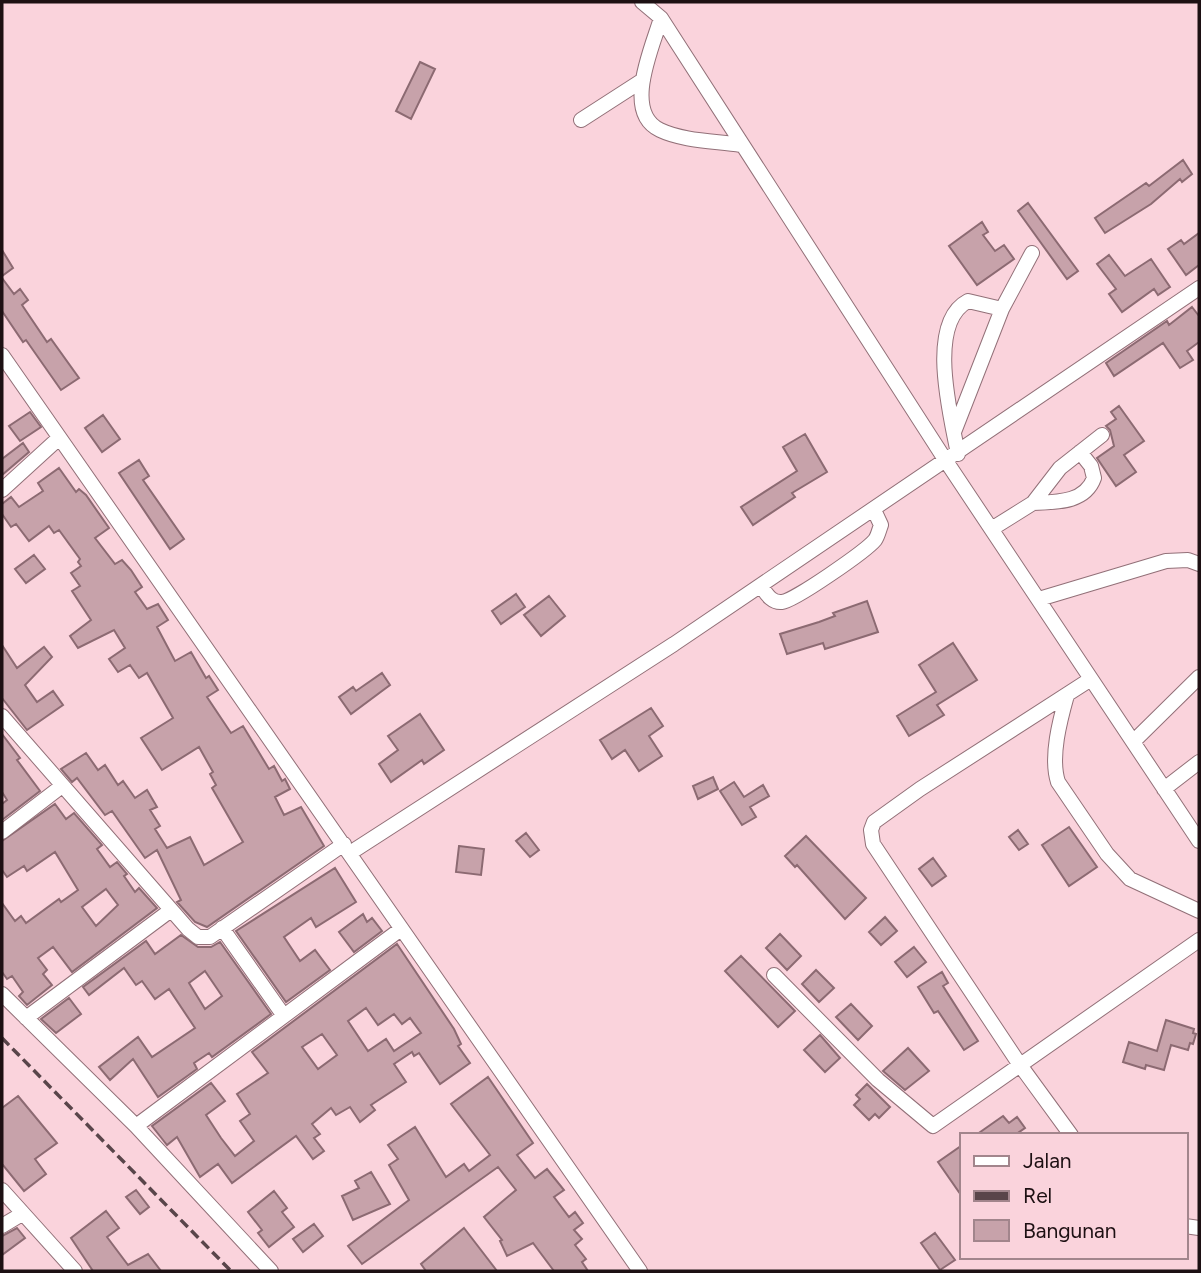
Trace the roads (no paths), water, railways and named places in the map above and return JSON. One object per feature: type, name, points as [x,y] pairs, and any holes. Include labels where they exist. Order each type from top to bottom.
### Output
[{"type":"street","points":[[642,2],[661,18],[741,145],[952,458],[993,528],[1199,841]]},
{"type":"street","points":[[661,18],[643,80],[640,102],[647,118],[657,129],[741,145]]},
{"type":"street","points":[[581,120],[643,80]]},
{"type":"street","points":[[954,433],[1002,309],[1032,253]]},
{"type":"street","points":[[2,716],[171,910],[198,937],[209,937],[761,586],[1199,288]]},
{"type":"street","points":[[952,458],[954,433],[946,382],[947,325],[953,312],[968,301],[1002,309]]},
{"type":"street","points":[[2,355],[639,1271]]},
{"type":"street","points":[[993,528],[1033,503],[1060,468],[1102,435]]},
{"type":"street","points":[[2,490],[59,438]]},
{"type":"street","points":[[1033,503],[1076,498],[1092,485],[1094,478],[1091,466],[1080,452]]},
{"type":"street","points":[[761,586],[778,602],[786,601],[820,580],[875,540],[881,524],[874,510]]},
{"type":"street","points":[[1039,598],[1166,561],[1188,560],[1199,564]]},
{"type":"street","points":[[1133,741],[1199,677]]},
{"type":"street","points":[[1070,1133],[1020,1065],[873,844],[871,830],[874,822],[919,789],[1091,679]]},
{"type":"street","points":[[1067,695],[1060,718],[1056,770],[1058,782],[1107,854],[1130,879],[1199,911]]},
{"type":"street","points":[[1164,789],[1199,762]]},
{"type":"street","points":[[2,832],[62,786]]},
{"type":"street","points":[[26,1018],[171,910]]},
{"type":"street","points":[[222,928],[284,1016]]},
{"type":"street","points":[[136,1126],[401,929]]},
{"type":"street","points":[[774,975],[878,1080],[928,1124],[938,1124],[1199,940]]},
{"type":"street","points":[[2,994],[136,1126],[271,1271]]},
{"type":"street","points":[[2,1190],[75,1271]]},
{"type":"street","points":[[2,1226],[22,1213]]},
{"type":"railway","points":[[2,1038],[231,1271]]}]
